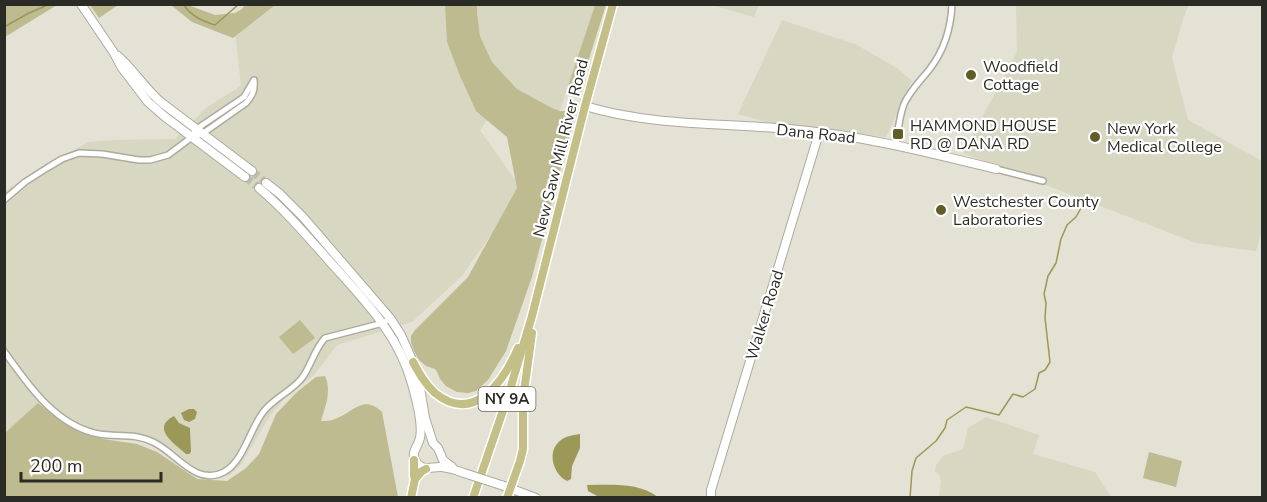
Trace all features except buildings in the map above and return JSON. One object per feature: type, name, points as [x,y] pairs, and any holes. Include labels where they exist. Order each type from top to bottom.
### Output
[{"type":"main road","name":"New Saw Mill River Road","points":[[536,300],[613,4]]},
{"type":"main road","points":[[413,362],[425,382],[442,398],[462,404],[481,398],[499,383],[509,367],[536,300]]},
{"type":"main road","points":[[506,491],[523,449],[525,377],[536,300]]},
{"type":"main road","name":"NY 9A","points":[[473,498],[508,396],[536,300]]},
{"type":"main road","points":[[411,498],[415,479],[414,460]]},
{"type":"main road","points":[[415,479],[422,471],[430,468]]},
{"type":"street","points":[[81,4],[114,53],[127,64],[151,94],[244,177]]},
{"type":"street","points":[[896,145],[903,106],[913,88],[931,68],[943,47],[949,28],[952,4]]},
{"type":"street","points":[[4,200],[25,182],[71,155],[91,152],[150,160],[168,155],[249,99],[255,89],[254,80],[244,97],[197,134]]},
{"type":"street","name":"Dana Road","points":[[585,106],[640,118],[791,129],[849,136],[896,145],[1043,181]]},
{"type":"street","name":"Walker Road","points":[[711,498],[711,490],[819,133]]},
{"type":"street","points":[[197,134],[252,171]]},
{"type":"street","points":[[262,186],[280,194],[303,217],[386,320],[401,335],[413,362],[433,443],[443,460],[454,469],[506,491],[536,498]]},
{"type":"street","points":[[4,351],[59,416],[87,431],[145,438],[166,450],[188,468],[208,476],[226,471],[232,466],[264,410],[302,378],[325,338],[386,320]]},
{"type":"street","points":[[386,320],[412,383],[421,427],[418,444],[413,453],[414,460],[419,466],[454,469]]},
{"type":"street","points":[[418,444],[424,441],[433,443]]},
{"type":"street","points":[[430,468],[439,460],[440,454]]},
{"type":"shaded area","points":[[5,4],[57,4],[57,5],[5,37]]},
{"type":"shaded area","points":[[271,4],[450,5],[491,115],[480,130],[522,190],[462,276],[412,322],[337,345],[314,375],[291,392],[271,414],[240,466],[230,475],[200,477],[145,442],[111,437],[61,419],[5,449],[4,192],[40,167],[89,142],[175,139],[207,107],[241,86],[235,30]]},
{"type":"shaded area","points":[[759,4],[754,17],[712,5]]},
{"type":"shaded area","points":[[90,5],[118,5],[99,18]]},
{"type":"shaded area","points":[[171,5],[188,5],[215,15],[235,13],[245,5],[275,5],[233,38],[192,22]]},
{"type":"shaded area","points":[[445,5],[477,5],[480,36],[492,62],[517,89],[552,108],[567,111],[574,119],[532,277],[506,351],[488,380],[476,391],[468,393],[457,392],[446,386],[435,369],[419,360],[411,342],[411,336],[468,277],[517,188],[507,137],[476,111],[460,76],[447,42]]},
{"type":"shaded area","points":[[477,5],[595,5],[560,111],[517,89],[492,62],[480,36]]},
{"type":"shaded area","points":[[595,5],[606,5],[581,84],[569,92],[567,89]]},
{"type":"shaded area","name":"New York Medical College","points":[[1016,5],[1189,5],[1172,57],[1188,120],[1262,161],[1262,229],[1256,251],[1196,243],[963,153],[1017,52]]},
{"type":"shaded area","points":[[782,20],[855,44],[897,68],[912,81],[886,137],[767,122],[738,114]]},
{"type":"shaded area","points":[[300,320],[315,338],[293,354],[279,337]]},
{"type":"shaded area","points":[[325,376],[328,393],[321,421],[333,420],[364,404],[382,412],[398,497],[5,497],[5,433],[38,403],[59,420],[82,432],[103,439],[137,444],[157,452],[197,479],[227,481],[246,468],[259,454],[276,414],[297,392],[316,377]]},
{"type":"shaded area","points":[[189,409],[197,412],[195,419],[189,422],[184,420],[181,413]]},
{"type":"shaded area","points":[[174,416],[179,423],[190,428],[191,452],[189,454],[171,441],[164,431],[167,421]]},
{"type":"shaded area","points":[[986,417],[1039,435],[1033,454],[1095,472],[1111,497],[939,497],[941,482],[940,476],[935,471],[936,465],[943,456],[963,449],[968,428]]},
{"type":"shaded area","points":[[580,434],[580,448],[572,466],[571,479],[567,481],[555,468],[554,450],[563,439]]},
{"type":"shaded area","points":[[1149,452],[1182,461],[1176,487],[1143,478]]},
{"type":"shaded area","points":[[587,485],[633,487],[658,497],[599,497],[588,491]]},
{"type":"waterway","points":[[4,27],[50,4]]},
{"type":"waterway","points":[[183,4],[197,18],[215,25],[239,4]]},
{"type":"waterway","points":[[910,498],[912,471],[916,458],[936,441],[945,428],[947,420],[966,407],[999,415],[1013,394],[1023,397],[1035,389],[1039,373],[1045,370],[1050,362],[1044,294],[1048,276],[1056,263],[1061,239],[1067,225],[1076,217],[1086,199]]},
{"type":"tunnel","points":[[252,171],[266,183]]},
{"type":"tunnel","points":[[245,177],[259,188]]},
{"type":"place","name":"Woodfield Cottage","points":[[971,75]]},
{"type":"place","name":"HAMMOND HOUSE RD @ DANA RD","points":[[898,134]]},
{"type":"place","name":"New York Medical College","points":[[1095,137]]},
{"type":"place","name":"Westchester County Laboratories","points":[[941,210]]}]
